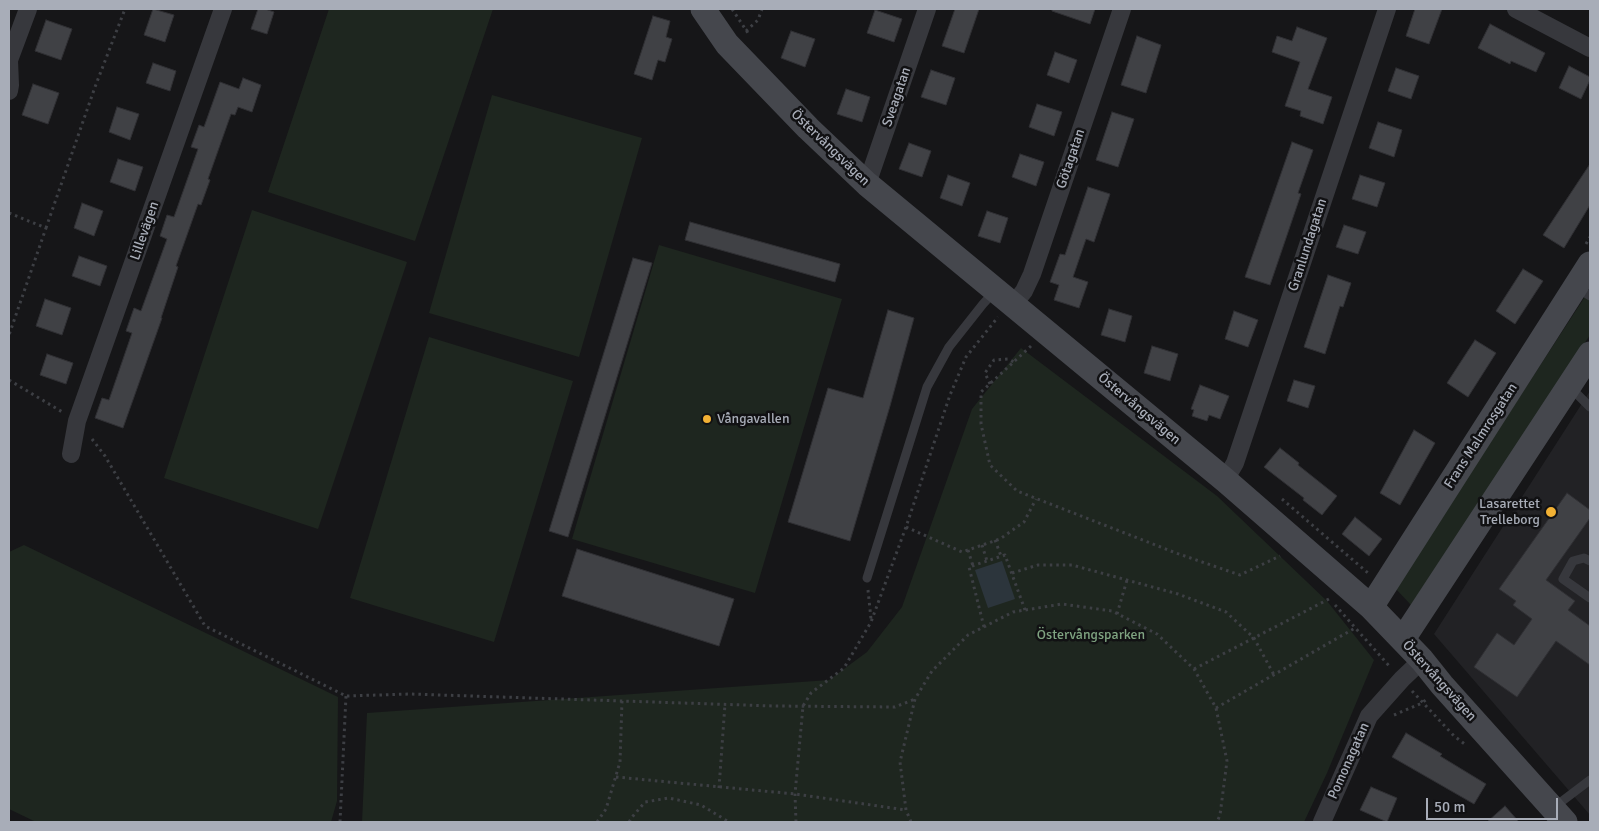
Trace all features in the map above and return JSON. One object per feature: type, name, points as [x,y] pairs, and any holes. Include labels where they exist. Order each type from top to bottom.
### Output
[{"type":"street","points":[[9,91],[9,60],[28,9]]},
{"type":"street","name":"Lillevägen","points":[[71,454],[77,421],[223,9]]},
{"type":"street","name":"Östervångsvägen","points":[[703,9],[727,44],[808,128],[999,307],[1225,480],[1371,607],[1422,660],[1559,815]]},
{"type":"street","name":"Sveagatan","points":[[867,184],[927,9]]},
{"type":"street","name":"Götagatan","points":[[999,307],[1024,291],[1032,274],[1122,9]]},
{"type":"street","name":"Granlundagatan","points":[[1225,480],[1235,463],[1387,9]]},
{"type":"street","points":[[1516,9],[1590,48]]},
{"type":"street","name":"Frans Malmrosgatan","points":[[1371,607],[1586,279]]},
{"type":"street","points":[[1402,639],[1590,354]]},
{"type":"street","name":"Pomonagatan","points":[[1322,822],[1369,716],[1422,660]]},
{"type":"lane","points":[[867,578],[927,387],[949,348],[999,307]]},
{"type":"lane","points":[[1569,386],[1590,407]]},
{"type":"lane","points":[[1590,560],[1584,558],[1573,561],[1563,579],[1590,598]]},
{"type":"lane","points":[[1559,815],[1590,780]]},
{"type":"path","points":[[9,334],[95,88],[125,9]]},
{"type":"path","points":[[9,213],[46,228]]},
{"type":"path","points":[[796,822],[795,794],[803,706],[811,693],[844,668],[871,622],[906,527],[950,396],[966,357],[999,307]]},
{"type":"path","points":[[1032,345],[981,392],[981,424],[990,465],[1016,491],[1176,553],[1240,575],[1280,556]]},
{"type":"path","points":[[990,384],[986,373],[994,360],[1008,359],[1014,362]]},
{"type":"path","points":[[9,380],[77,421],[105,456],[205,626],[346,696],[410,694],[725,704],[895,707],[915,699]]},
{"type":"path","points":[[906,527],[962,552],[1000,539],[1024,522],[1036,499]]},
{"type":"path","points":[[995,540],[1001,556]]},
{"type":"path","points":[[982,545],[987,561]]},
{"type":"path","points":[[968,550],[973,566]]},
{"type":"path","points":[[1272,550],[1284,560]]},
{"type":"path","points":[[984,627],[969,568],[973,566],[1005,555],[1026,610]]},
{"type":"path","points":[[1012,573],[1038,565],[1072,566],[1178,594],[1226,612],[1254,638],[1274,675]]},
{"type":"path","points":[[867,578],[871,622]]},
{"type":"path","points":[[1117,614],[1127,580]]},
{"type":"path","points":[[1322,593],[1422,703],[1454,736],[1468,746]]},
{"type":"path","points":[[1194,669],[1329,599]]},
{"type":"path","points":[[911,822],[906,810],[900,762],[915,699],[932,671],[968,635],[1013,612],[1062,604],[1112,612],[1158,634],[1194,669],[1216,708],[1227,761],[1220,815],[1217,822]]},
{"type":"path","points":[[1216,708],[1355,628]]},
{"type":"path","points":[[1369,716],[1391,716],[1422,703],[1442,684]]},
{"type":"path","points":[[340,822],[346,696]]},
{"type":"path","points":[[597,822],[606,809],[620,762],[622,701]]},
{"type":"path","points":[[719,788],[725,704]]},
{"type":"path","points":[[616,777],[795,794],[906,810]]},
{"type":"path","points":[[629,822],[646,802],[670,798],[701,805],[729,822]]},
{"type":"shaded area","name":"Lasarettet Trelleborg","points":[[1590,391],[1590,815],[1434,634]]},
{"type":"shaded area","points":[[1002,561],[1015,599],[988,608],[975,570]]},
{"type":"green space","points":[[329,9],[493,9],[415,241],[268,192]]},
{"type":"green space","points":[[492,95],[642,138],[579,357],[429,313]]},
{"type":"green space","points":[[252,210],[407,262],[318,529],[164,478]]},
{"type":"green space","name":"Vångavallen","points":[[659,245],[842,299],[755,593],[572,539]]},
{"type":"green space","points":[[1590,289],[1590,335],[1411,605],[1395,588]]},
{"type":"green space","points":[[429,337],[573,381],[494,642],[350,598]]},
{"type":"green space","name":"Östervångsparken","points":[[1021,348],[1217,496],[1327,601],[1374,660],[1327,773],[1304,822],[362,822],[367,713],[829,680],[867,652],[902,607],[972,409]]},
{"type":"green space","points":[[24,545],[338,697],[337,801],[331,822],[36,822],[9,809],[9,552]]},
{"type":"building","points":[[153,9],[174,15],[165,42],[144,35]]},
{"type":"building","points":[[258,9],[274,12],[267,34],[251,29]]},
{"type":"building","points":[[955,9],[979,9],[964,53],[942,46]]},
{"type":"building","points":[[1052,9],[1095,9],[1090,24],[1052,11]]},
{"type":"building","points":[[1415,9],[1442,9],[1429,44],[1406,36]]},
{"type":"building","points":[[875,10],[902,19],[894,42],[867,33]]},
{"type":"building","points":[[653,16],[670,21],[666,37],[672,39],[665,62],[658,60],[652,80],[634,74]]},
{"type":"building","points":[[46,20],[72,29],[61,60],[35,51]]},
{"type":"building","points":[[1490,24],[1545,53],[1536,72],[1511,61],[1510,64],[1478,48]]},
{"type":"building","points":[[1297,27],[1327,38],[1308,89],[1332,97],[1323,124],[1300,116],[1301,111],[1285,106],[1300,62],[1272,52],[1277,36],[1292,41]]},
{"type":"building","points":[[791,31],[815,39],[805,67],[781,58]]},
{"type":"building","points":[[1137,36],[1161,45],[1146,93],[1121,85]]},
{"type":"building","points":[[1055,52],[1077,60],[1069,83],[1047,75]]},
{"type":"building","points":[[153,63],[176,71],[170,91],[146,83]]},
{"type":"building","points":[[1569,66],[1590,77],[1581,99],[1559,88]]},
{"type":"building","points":[[1396,68],[1419,76],[1411,99],[1388,91]]},
{"type":"building","points":[[931,70],[955,78],[946,105],[921,97]]},
{"type":"building","points":[[243,78],[261,85],[252,112],[238,107],[235,115],[231,114],[201,205],[198,204],[176,266],[178,267],[162,318],[123,428],[95,418],[102,398],[109,400],[132,333],[126,331],[134,308],[141,311],[167,239],[160,236],[167,215],[174,217],[198,149],[191,147],[199,125],[204,127],[220,82],[239,89]]},
{"type":"building","points":[[33,84],[59,93],[48,124],[22,115]]},
{"type":"building","points":[[846,89],[870,97],[862,122],[837,114]]},
{"type":"building","points":[[1037,104],[1062,112],[1054,136],[1029,127]]},
{"type":"building","points":[[117,107],[139,114],[130,140],[109,132]]},
{"type":"building","points":[[1112,112],[1134,119],[1118,167],[1096,160]]},
{"type":"building","points":[[1378,122],[1402,130],[1394,157],[1369,148]]},
{"type":"building","points":[[1292,142],[1313,150],[1298,193],[1301,194],[1270,285],[1245,277]]},
{"type":"building","points":[[909,143],[931,151],[922,177],[899,169]]},
{"type":"building","points":[[1020,154],[1044,162],[1036,186],[1012,177]]},
{"type":"building","points":[[118,159],[143,167],[135,191],[110,182]]},
{"type":"building","points":[[1590,164],[1590,205],[1564,248],[1543,235]]},
{"type":"building","points":[[948,175],[970,183],[962,206],[940,198]]},
{"type":"building","points":[[1360,175],[1385,183],[1377,207],[1352,199]]},
{"type":"building","points":[[1088,187],[1110,194],[1094,242],[1086,239],[1073,277],[1088,282],[1079,308],[1054,300],[1059,285],[1050,282],[1060,254],[1065,255]]},
{"type":"building","points":[[82,203],[103,211],[94,236],[74,228]]},
{"type":"building","points":[[987,211],[1008,218],[1000,243],[978,236]]},
{"type":"building","points":[[690,222],[840,264],[835,282],[685,240]]},
{"type":"building","points":[[1344,225],[1366,232],[1358,254],[1336,247]]},
{"type":"building","points":[[79,256],[107,266],[100,286],[72,276]]},
{"type":"building","points":[[633,258],[652,263],[568,537],[549,531]]},
{"type":"building","points":[[1523,269],[1543,281],[1515,324],[1496,311]]},
{"type":"building","points":[[1328,275],[1351,283],[1343,307],[1340,306],[1325,354],[1304,347]]},
{"type":"building","points":[[45,299],[71,308],[62,335],[36,326]]},
{"type":"building","points":[[1109,309],[1132,316],[1125,342],[1101,335]]},
{"type":"building","points":[[888,310],[914,318],[850,541],[788,522],[828,388],[863,398]]},
{"type":"building","points":[[1234,311],[1258,320],[1248,347],[1225,339]]},
{"type":"building","points":[[1475,340],[1496,353],[1468,397],[1447,383]]},
{"type":"building","points":[[1152,346],[1178,354],[1170,381],[1144,373]]},
{"type":"building","points":[[47,354],[73,363],[66,384],[40,375]]},
{"type":"building","points":[[1294,380],[1315,386],[1308,408],[1287,401]]},
{"type":"building","points":[[1200,385],[1229,396],[1220,419],[1209,415],[1207,421],[1192,416],[1194,410],[1191,409]]},
{"type":"building","points":[[1414,430],[1435,443],[1400,505],[1380,493]]},
{"type":"building","points":[[1280,448],[1337,496],[1322,515],[1303,500],[1304,498],[1264,467]]},
{"type":"building","points":[[1567,493],[1590,510],[1590,518],[1546,580],[1575,601],[1568,610],[1590,626],[1590,665],[1556,641],[1517,697],[1474,667],[1497,633],[1514,645],[1532,619],[1513,605],[1516,601],[1499,589]]},
{"type":"building","points":[[1355,517],[1382,539],[1369,556],[1342,534]]},
{"type":"building","points":[[577,549],[734,599],[719,646],[562,596]]},
{"type":"building","points":[[1406,733],[1442,754],[1440,756],[1486,784],[1474,804],[1392,757]]},
{"type":"building","points":[[1371,787],[1397,798],[1387,822],[1360,810]]},
{"type":"building","points":[[1505,806],[1519,822],[1487,822]]},
{"type":"place","name":"Vångavallen","points":[[707,419]]},
{"type":"place","name":"Lasarettet Trelleborg","points":[[1551,512]]}]
